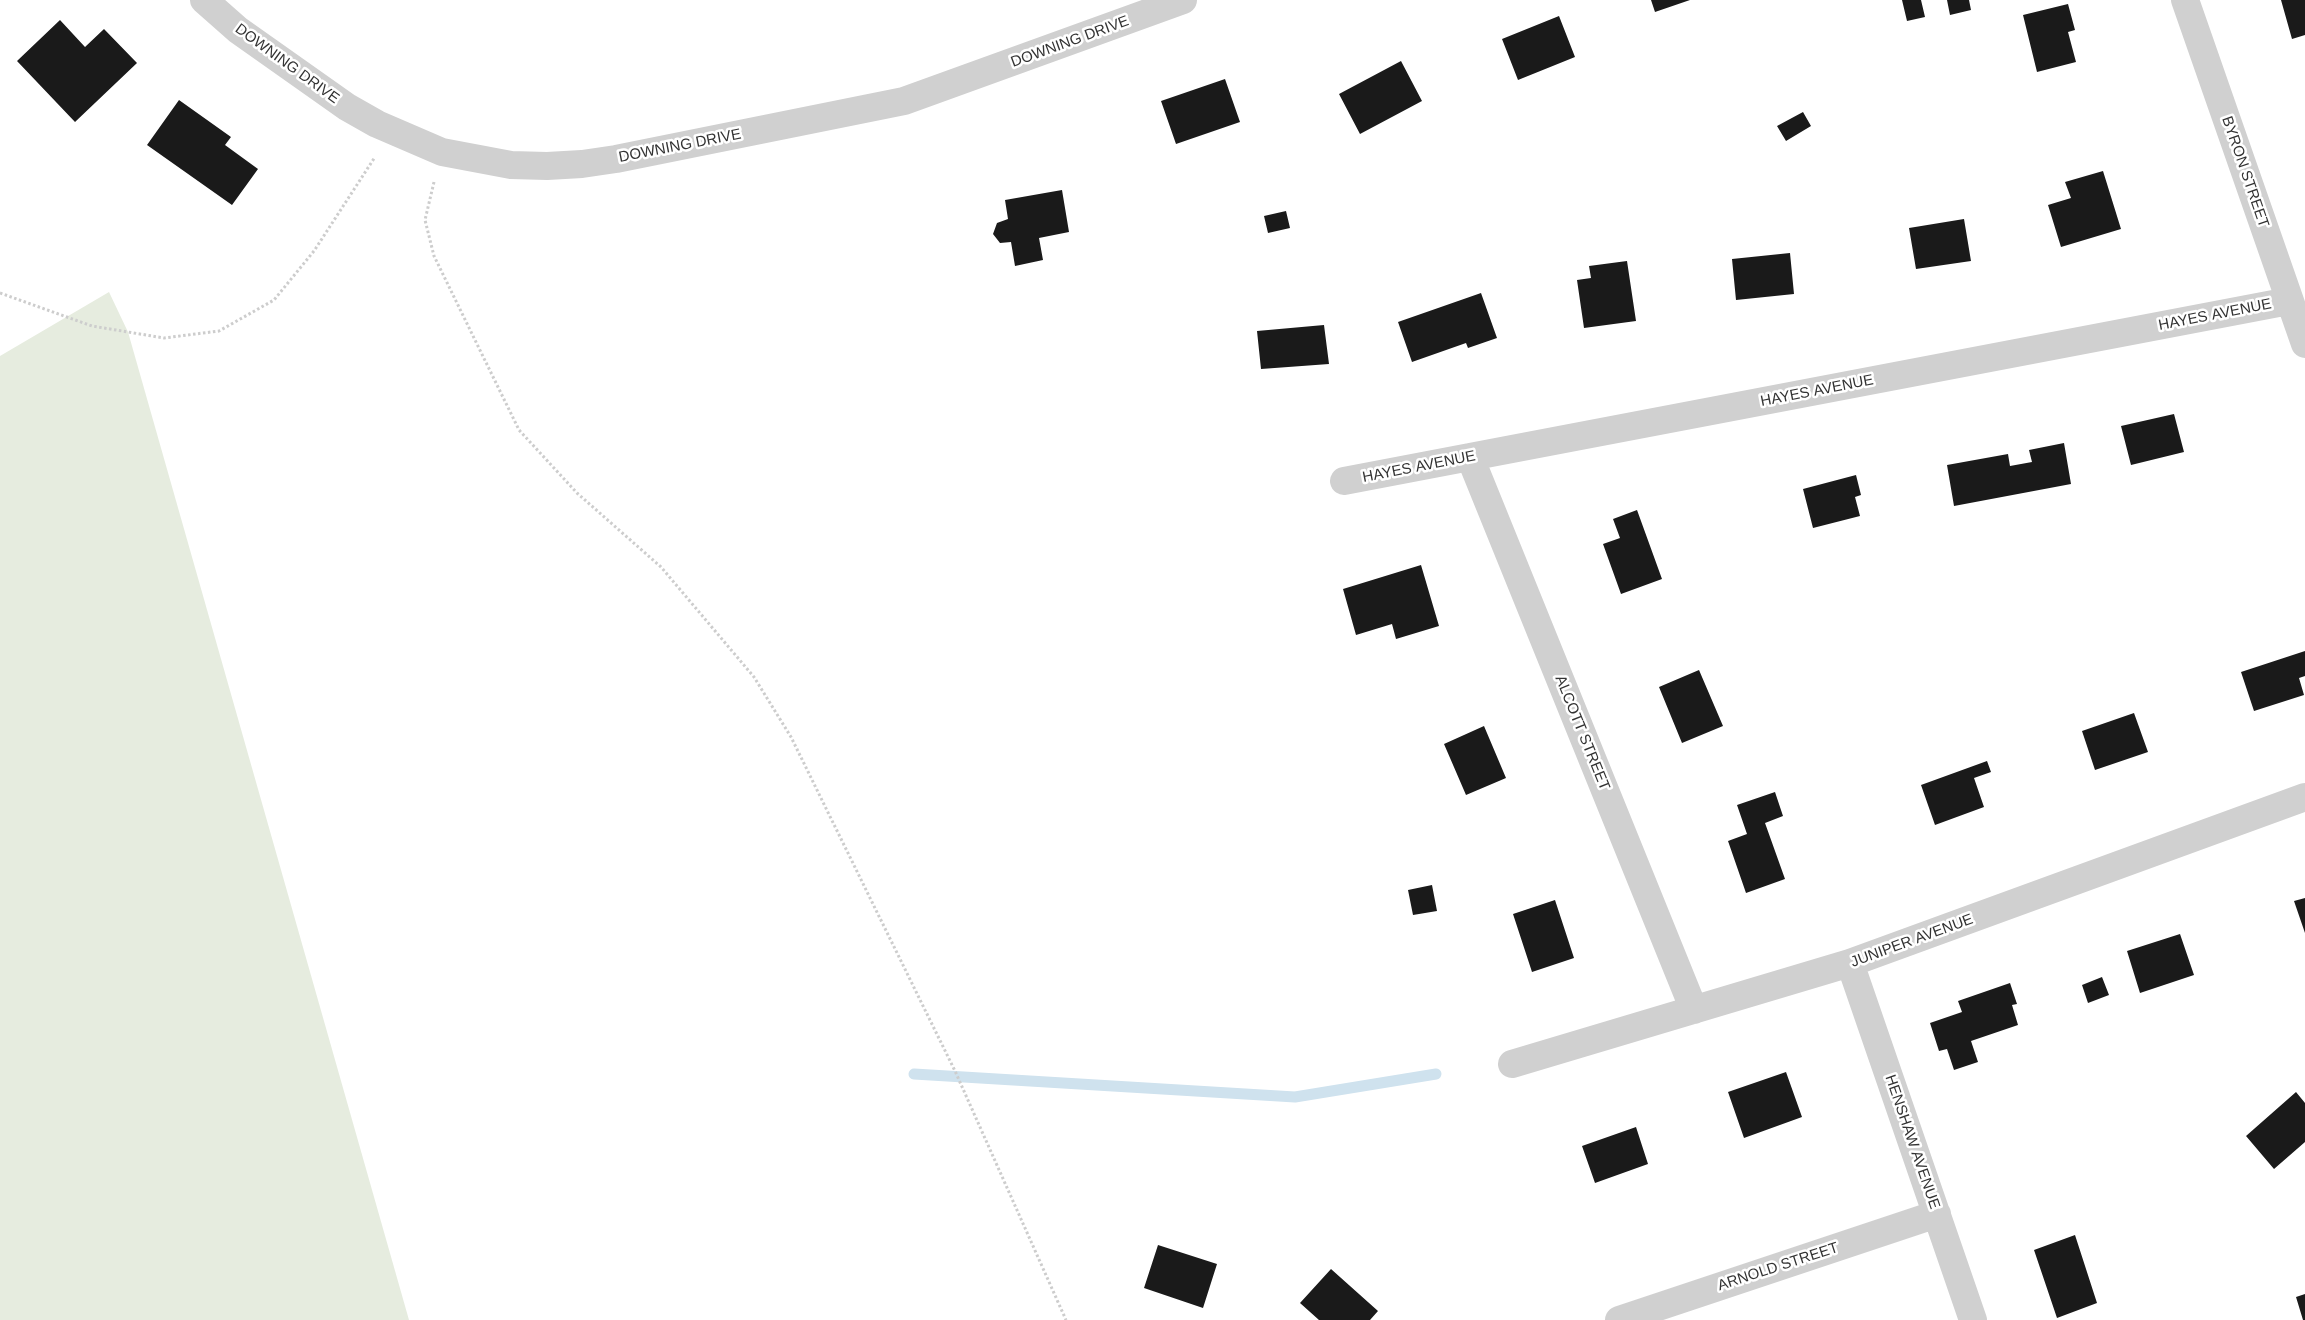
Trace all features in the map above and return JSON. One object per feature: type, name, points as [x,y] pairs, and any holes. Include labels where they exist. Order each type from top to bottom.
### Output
[{"type":"street","name":"DOWNING DRIVE","points":[[204,0],[238,30],[347,107],[391,131],[442,152],[511,165],[582,164],[904,101],[1183,0]]},
{"type":"street","name":"BYRON STREET","points":[[2185,0],[2305,344]]},
{"type":"street","name":"HAYES AVENUE","points":[[1344,481],[2289,301]]},
{"type":"street","name":"ALCOTT STREET","points":[[1470,457],[1694,1010]]},
{"type":"street","name":"JUNIPER AVENUE","points":[[1512,1064],[1850,963],[2305,798]]},
{"type":"street","name":"HENSHAW AVENUE","points":[[1850,963],[1973,1320]]},
{"type":"street","name":"ARNOLD STREET","points":[[1618,1320],[1936,1214]]},
{"type":"path","points":[[0,293],[92,326],[164,338],[219,331],[274,300],[314,251],[391,131]]},
{"type":"path","points":[[442,152],[425,220],[434,256],[519,430],[577,493],[662,567],[754,677],[791,737],[954,1071],[1066,1320]]},
{"type":"shaded area","points":[[109,292],[128,332],[409,1320],[0,1320],[0,356]]},
{"type":"building","points":[[1651,0],[1690,0],[1655,12]]},
{"type":"building","points":[[1902,0],[1921,0],[1925,17],[1907,21]]},
{"type":"building","points":[[1947,0],[1969,0],[1971,10],[1950,15]]},
{"type":"building","points":[[2281,0],[2305,0],[2305,35],[2292,39]]},
{"type":"building","points":[[2068,4],[2075,30],[2068,32],[2076,62],[2037,72],[2023,15]]},
{"type":"building","points":[[1559,16],[1575,57],[1518,80],[1502,39]]},
{"type":"building","points":[[60,20],[85,47],[104,29],[137,63],[75,122],[17,61]]},
{"type":"building","points":[[1401,61],[1422,101],[1360,134],[1339,94]]},
{"type":"building","points":[[1225,79],[1240,122],[1176,144],[1161,101]]},
{"type":"building","points":[[179,100],[231,137],[225,145],[258,169],[232,205],[147,145]]},
{"type":"building","points":[[1803,112],[1811,126],[1786,141],[1777,126]]},
{"type":"building","points":[[2103,171],[2121,229],[2061,247],[2048,205],[2071,198],[2065,182]]},
{"type":"building","points":[[1062,190],[1069,232],[1039,238],[1043,260],[1015,266],[1011,242],[1000,243],[993,234],[997,223],[1008,219],[1005,200]]},
{"type":"building","points":[[1286,211],[1290,228],[1268,233],[1264,216]]},
{"type":"building","points":[[1964,219],[1971,261],[1916,269],[1909,228]]},
{"type":"building","points":[[1790,253],[1794,294],[1736,300],[1732,259]]},
{"type":"building","points":[[1627,261],[1636,321],[1584,328],[1577,280],[1591,278],[1589,266]]},
{"type":"building","points":[[1481,293],[1497,338],[1468,348],[1466,343],[1412,362],[1398,322]]},
{"type":"building","points":[[1324,325],[1329,364],[1261,369],[1257,331]]},
{"type":"building","points":[[2174,414],[2184,452],[2131,465],[2121,426]]},
{"type":"building","points":[[2064,443],[2071,484],[1954,506],[1947,465],[2008,454],[2010,466],[2032,462],[2029,450]]},
{"type":"building","points":[[1856,475],[1861,495],[1855,497],[1860,516],[1813,528],[1803,489]]},
{"type":"building","points":[[1637,510],[1662,579],[1621,594],[1603,544],[1620,538],[1613,519]]},
{"type":"building","points":[[1421,565],[1439,626],[1396,639],[1392,624],[1356,635],[1343,589]]},
{"type":"building","points":[[2305,651],[2305,676],[2299,678],[2304,695],[2254,711],[2241,672]]},
{"type":"building","points":[[1699,670],[1723,726],[1682,743],[1659,687]]},
{"type":"building","points":[[2134,713],[2148,752],[2095,770],[2082,731]]},
{"type":"building","points":[[1484,726],[1506,778],[1466,795],[1444,744]]},
{"type":"building","points":[[1987,761],[1991,772],[1974,778],[1984,807],[1935,825],[1921,785]]},
{"type":"building","points":[[1775,792],[1783,816],[1765,823],[1785,879],[1746,893],[1728,841],[1747,834],[1737,805]]},
{"type":"building","points":[[1432,885],[1437,911],[1413,915],[1408,890]]},
{"type":"building","points":[[2305,898],[2305,933],[2294,901]]},
{"type":"building","points":[[1555,900],[1574,958],[1532,972],[1513,914]]},
{"type":"building","points":[[2180,934],[2194,975],[2140,993],[2127,951]]},
{"type":"building","points":[[2102,977],[2109,995],[2088,1003],[2082,985]]},
{"type":"building","points":[[2010,983],[2017,1004],[2012,1005],[2018,1025],[1971,1041],[1978,1062],[1954,1070],[1947,1049],[1939,1051],[1930,1023],[1962,1012],[1958,1001]]},
{"type":"building","points":[[1786,1072],[1802,1117],[1744,1138],[1728,1092]]},
{"type":"building","points":[[2296,1092],[2305,1103],[2305,1142],[2274,1169],[2246,1136]]},
{"type":"building","points":[[1636,1127],[1648,1164],[1595,1183],[1582,1146]]},
{"type":"building","points":[[2075,1235],[2097,1303],[2057,1318],[2034,1250]]},
{"type":"building","points":[[1158,1245],[1217,1264],[1203,1308],[1144,1288]]},
{"type":"building","points":[[1331,1269],[1378,1311],[1370,1320],[1319,1320],[1300,1303]]},
{"type":"building","points":[[2305,1294],[2305,1320],[2303,1320],[2296,1297]]},
{"type":"waterway","points":[[914,1074],[1295,1097],[1436,1074]]}]
